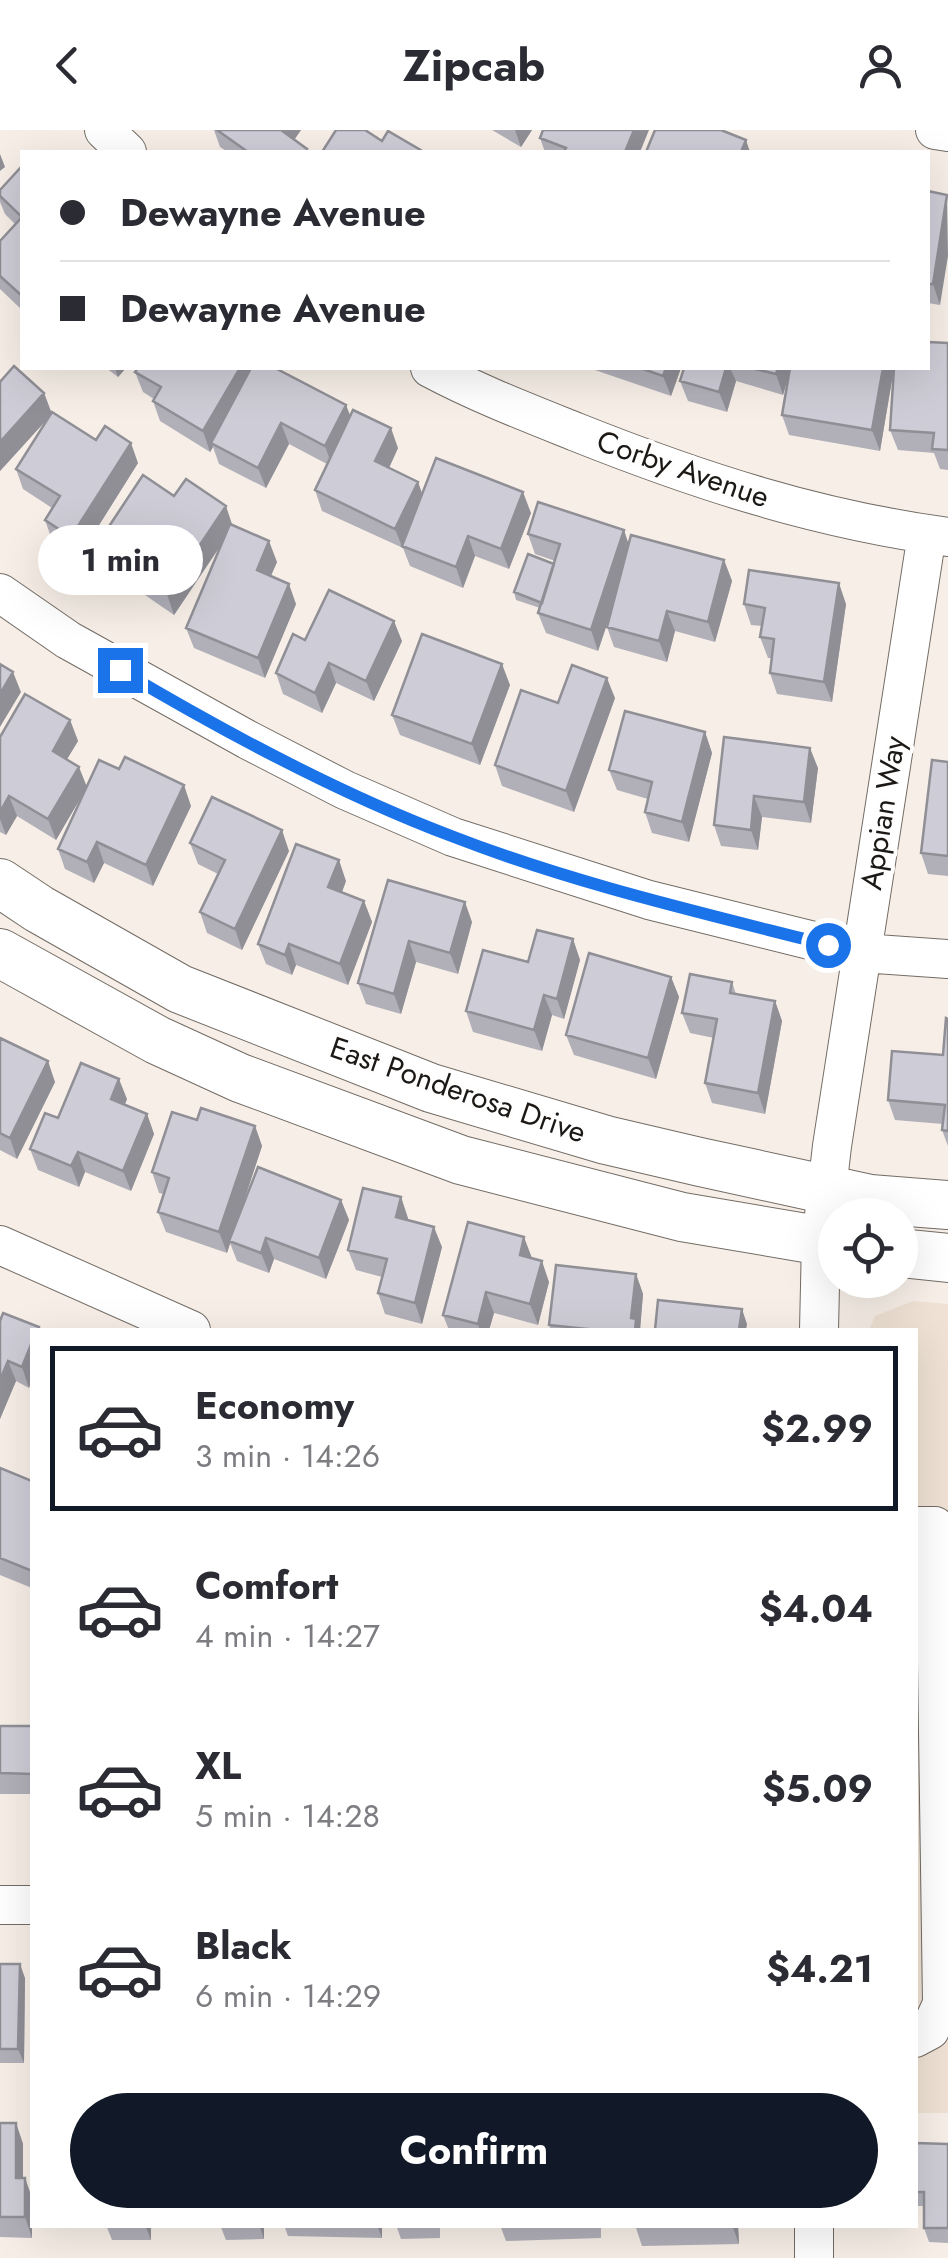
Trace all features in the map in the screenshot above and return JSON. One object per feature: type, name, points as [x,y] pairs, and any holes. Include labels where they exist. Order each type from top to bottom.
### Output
[{"type":"main road","name":"East Ponderosa Drive","points":[[0,883],[180,988],[431,1088],[606,1140],[826,1190],[948,1204]]},
{"type":"main road","name":"East Ponderosa Drive","points":[[0,952],[157,1040],[240,1078],[461,1160],[682,1217],[818,1240]]},
{"type":"main road","points":[[918,1255],[948,1258]]},
{"type":"street","points":[[104,130],[125,150]]},
{"type":"street","points":[[935,130],[948,132]]},
{"type":"street","name":"Corby Avenue","points":[[434,370],[473,390],[656,464],[737,492],[937,535]]},
{"type":"street","name":"Appian Way","points":[[826,1198],[862,953],[937,535]]},
{"type":"street","points":[[0,594],[68,640],[230,731],[345,790],[452,837],[649,900],[862,953],[948,959]]},
{"type":"street","points":[[0,1245],[187,1328]]},
{"type":"street","name":"Appian Way","points":[[819,1328],[822,1298]]},
{"type":"street","points":[[918,1526],[935,1526],[942,2004],[930,2030],[918,2036]]},
{"type":"street","points":[[0,1905],[30,1905]]},
{"type":"street","points":[[814,2228],[814,2258]]},
{"type":"shaded area","points":[[913,1301],[948,1304],[948,2113],[918,2113],[918,1328],[870,1328],[875,1316]]},
{"type":"building","points":[[217,130],[281,130],[307,149],[306,150],[245,150]]},
{"type":"building","points":[[336,130],[365,130],[382,141],[388,131],[421,150],[323,150]]},
{"type":"building","points":[[543,130],[634,130],[626,150],[565,150],[540,138]]},
{"type":"building","points":[[655,130],[721,130],[746,140],[742,150],[647,150]]},
{"type":"building","points":[[20,168],[20,215],[0,196],[0,190]]},
{"type":"building","points":[[930,191],[947,195],[930,284]]},
{"type":"building","points":[[20,219],[20,294],[0,276],[0,241]]},
{"type":"building","points":[[930,342],[948,343],[948,450],[932,449],[934,433],[890,430],[894,370],[930,370]]},
{"type":"building","points":[[14,366],[44,393],[0,442],[0,382]]},
{"type":"building","points":[[239,370],[203,431],[153,401],[161,387],[135,372]]},
{"type":"building","points":[[250,370],[279,370],[346,405],[325,446],[281,423],[258,468],[211,443]]},
{"type":"building","points":[[683,370],[725,370],[719,392],[680,381]]},
{"type":"building","points":[[790,370],[883,370],[872,430],[782,415]]},
{"type":"building","points":[[353,410],[391,428],[375,461],[418,482],[395,529],[315,490]]},
{"type":"building","points":[[52,412],[96,440],[105,426],[131,443],[71,537],[45,520],[60,496],[16,469]]},
{"type":"building","points":[[436,458],[523,492],[501,549],[468,536],[456,567],[402,546]]},
{"type":"building","points":[[143,475],[174,496],[186,479],[226,506],[167,594],[96,546]]},
{"type":"building","points":[[538,502],[624,530],[591,630],[538,613],[560,544],[528,534]]},
{"type":"building","points":[[230,524],[269,541],[257,570],[289,584],[258,658],[186,628]]},
{"type":"building","points":[[631,535],[724,560],[708,622],[667,611],[659,641],[607,627]]},
{"type":"building","points":[[528,554],[554,564],[542,603],[514,592]]},
{"type":"building","points":[[749,570],[839,583],[824,682],[770,673],[774,639],[760,637],[765,608],[744,604]]},
{"type":"building","points":[[329,590],[394,621],[366,681],[329,663],[315,693],[276,673],[293,634],[305,640]]},
{"type":"building","points":[[422,634],[502,664],[472,744],[392,715]]},
{"type":"building","points":[[0,664],[13,672],[0,694]]},
{"type":"building","points":[[572,665],[607,678],[566,791],[495,765],[521,690],[558,703]]},
{"type":"building","points":[[25,694],[70,720],[53,751],[79,767],[48,819],[9,796],[0,812],[0,737]]},
{"type":"building","points":[[625,711],[705,732],[682,822],[645,812],[652,782],[609,770]]},
{"type":"building","points":[[724,737],[810,748],[804,802],[754,796],[751,830],[714,825]]},
{"type":"building","points":[[125,757],[184,785],[146,865],[97,842],[87,862],[58,849],[99,760],[119,769]]},
{"type":"building","points":[[932,760],[948,762],[948,856],[921,853]]},
{"type":"building","points":[[212,797],[282,830],[235,929],[200,912],[225,860],[190,843]]},
{"type":"building","points":[[296,844],[339,860],[328,887],[364,901],[340,964],[289,944],[285,955],[258,944]]},
{"type":"building","points":[[388,880],[465,902],[450,953],[409,941],[394,994],[358,983]]},
{"type":"building","points":[[537,930],[573,939],[557,999],[544,995],[534,1030],[466,1011],[483,950],[528,962]]},
{"type":"building","points":[[589,953],[671,977],[648,1058],[566,1035]]},
{"type":"building","points":[[690,974],[732,982],[730,993],[775,1001],[758,1093],[705,1083],[717,1019],[682,1013]]},
{"type":"building","points":[[946,1018],[948,1131],[942,1130],[945,1105],[888,1100],[892,1051],[943,1055]]},
{"type":"building","points":[[0,1038],[48,1061],[10,1138],[0,1133]]},
{"type":"building","points":[[81,1063],[119,1079],[111,1099],[147,1114],[123,1171],[78,1152],[71,1166],[30,1149],[45,1113],[58,1118]]},
{"type":"building","points":[[201,1108],[255,1126],[219,1232],[158,1212],[169,1178],[152,1172],[172,1112],[197,1120]]},
{"type":"building","points":[[258,1167],[341,1200],[319,1258],[266,1238],[261,1253],[229,1241]]},
{"type":"building","points":[[363,1188],[401,1197],[396,1217],[434,1227],[415,1303],[378,1293],[387,1259],[348,1250]]},
{"type":"building","points":[[468,1222],[524,1237],[520,1255],[542,1261],[530,1304],[486,1292],[478,1324],[443,1315]]},
{"type":"building","points":[[556,1265],[636,1274],[631,1318],[636,1319],[635,1328],[549,1325]]},
{"type":"building","points":[[658,1300],[742,1309],[739,1328],[655,1328]]},
{"type":"building","points":[[3,1313],[39,1327],[30,1328],[30,1347],[22,1367],[8,1361],[0,1380]]},
{"type":"building","points":[[0,1468],[30,1480],[30,1570],[0,1558]]},
{"type":"building","points":[[0,1726],[30,1726],[30,1774],[0,1773]]},
{"type":"building","points":[[0,1964],[20,1964],[18,2049],[0,2049]]},
{"type":"building","points":[[0,2123],[16,2123],[16,2178],[25,2178],[25,2217],[0,2217]]},
{"type":"building","points":[[918,2143],[948,2144],[948,2228],[924,2228],[924,2192],[918,2192]]},
{"type":"route","points":[[120,670],[345,790],[452,837],[649,900],[828,945]]}]
